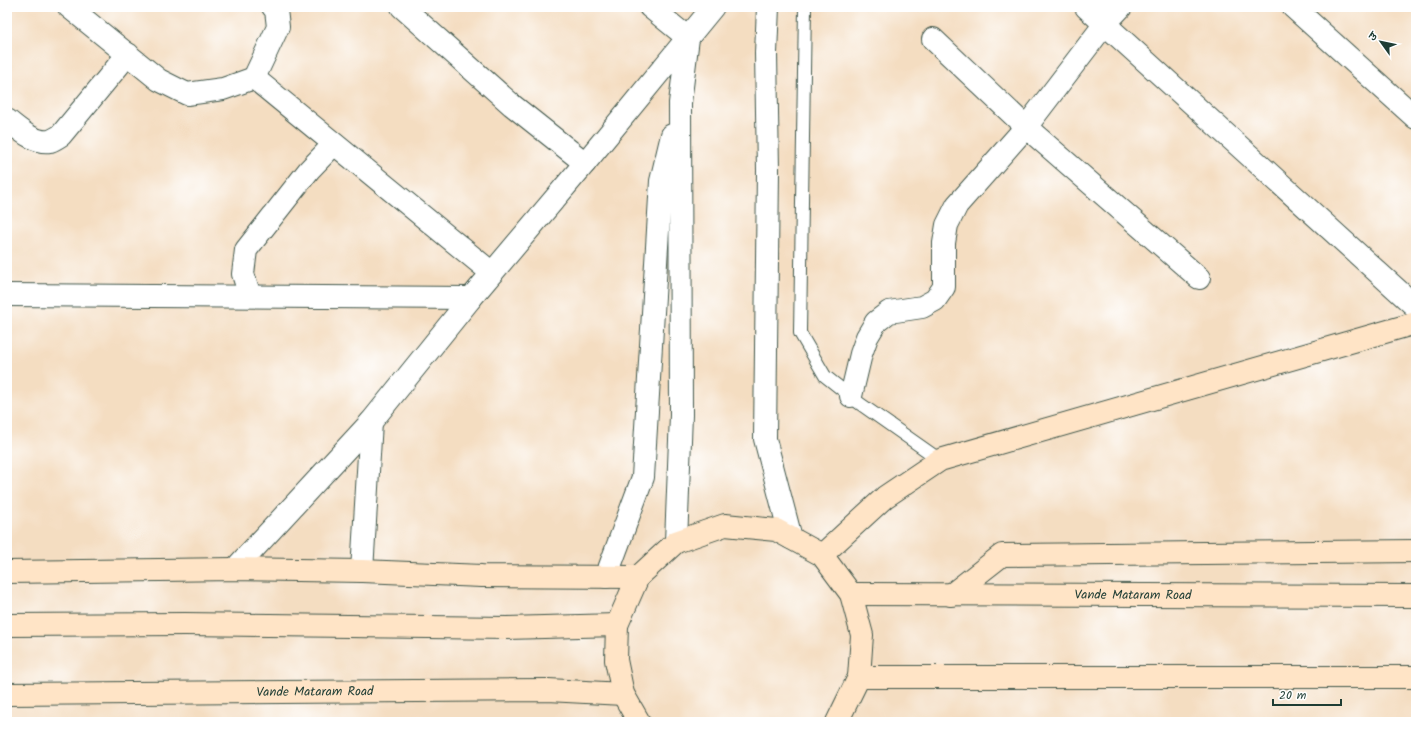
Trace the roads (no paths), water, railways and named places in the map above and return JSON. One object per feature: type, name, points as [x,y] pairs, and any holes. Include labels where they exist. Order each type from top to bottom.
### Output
[{"type":"main road","points":[[822,555],[885,497],[940,460],[1416,323]]},
{"type":"main road","points":[[639,722],[624,694],[616,660],[617,625],[638,577],[676,542],[725,525],[776,530],[791,538],[822,555],[851,594],[862,635],[859,677],[837,722]]},
{"type":"main road","points":[[952,595],[1002,555],[1416,551]]},
{"type":"main road","points":[[7,572],[235,569],[362,571],[482,576],[638,577]]},
{"type":"main road","name":"Vande Mataram Road","points":[[851,594],[1416,596]]},
{"type":"main road","points":[[7,625],[185,624],[507,628],[617,625]]},
{"type":"main road","points":[[859,677],[1416,676]]},
{"type":"main road","name":"Vande Mataram Road","points":[[7,694],[548,690],[624,694]]},
{"type":"street","points":[[69,7],[159,80],[187,94],[223,89],[254,78],[278,27],[276,10],[274,7]]},
{"type":"street","points":[[402,7],[512,105],[585,163]]},
{"type":"street","points":[[650,7],[688,38]]},
{"type":"street","points":[[235,569],[371,422],[471,298],[585,163],[713,7]]},
{"type":"street","points":[[768,7],[766,53],[768,170],[765,439],[791,538]]},
{"type":"street","points":[[1086,7],[1416,307]]},
{"type":"street","points":[[851,396],[861,354],[867,337],[876,322],[889,312],[922,307],[934,300],[944,287],[944,243],[947,225],[957,205],[1026,127],[1104,24],[1121,7]]},
{"type":"street","points":[[1293,7],[1416,118]]},
{"type":"street","points":[[606,577],[643,478],[661,181],[680,103],[688,38]]},
{"type":"street","points":[[933,39],[1026,127],[1199,278]]},
{"type":"street","points":[[7,120],[23,132],[39,141],[49,141],[61,135],[128,54]]},
{"type":"street","points":[[254,78],[492,273]]},
{"type":"street","points":[[676,542],[681,415],[680,103]]},
{"type":"street","points":[[250,296],[244,274],[246,250],[309,170],[334,144]]},
{"type":"street","points":[[7,295],[471,298]]},
{"type":"street","points":[[362,571],[371,422]]},
{"type":"lane","points":[[805,7],[800,333],[825,376],[940,460]]}]
